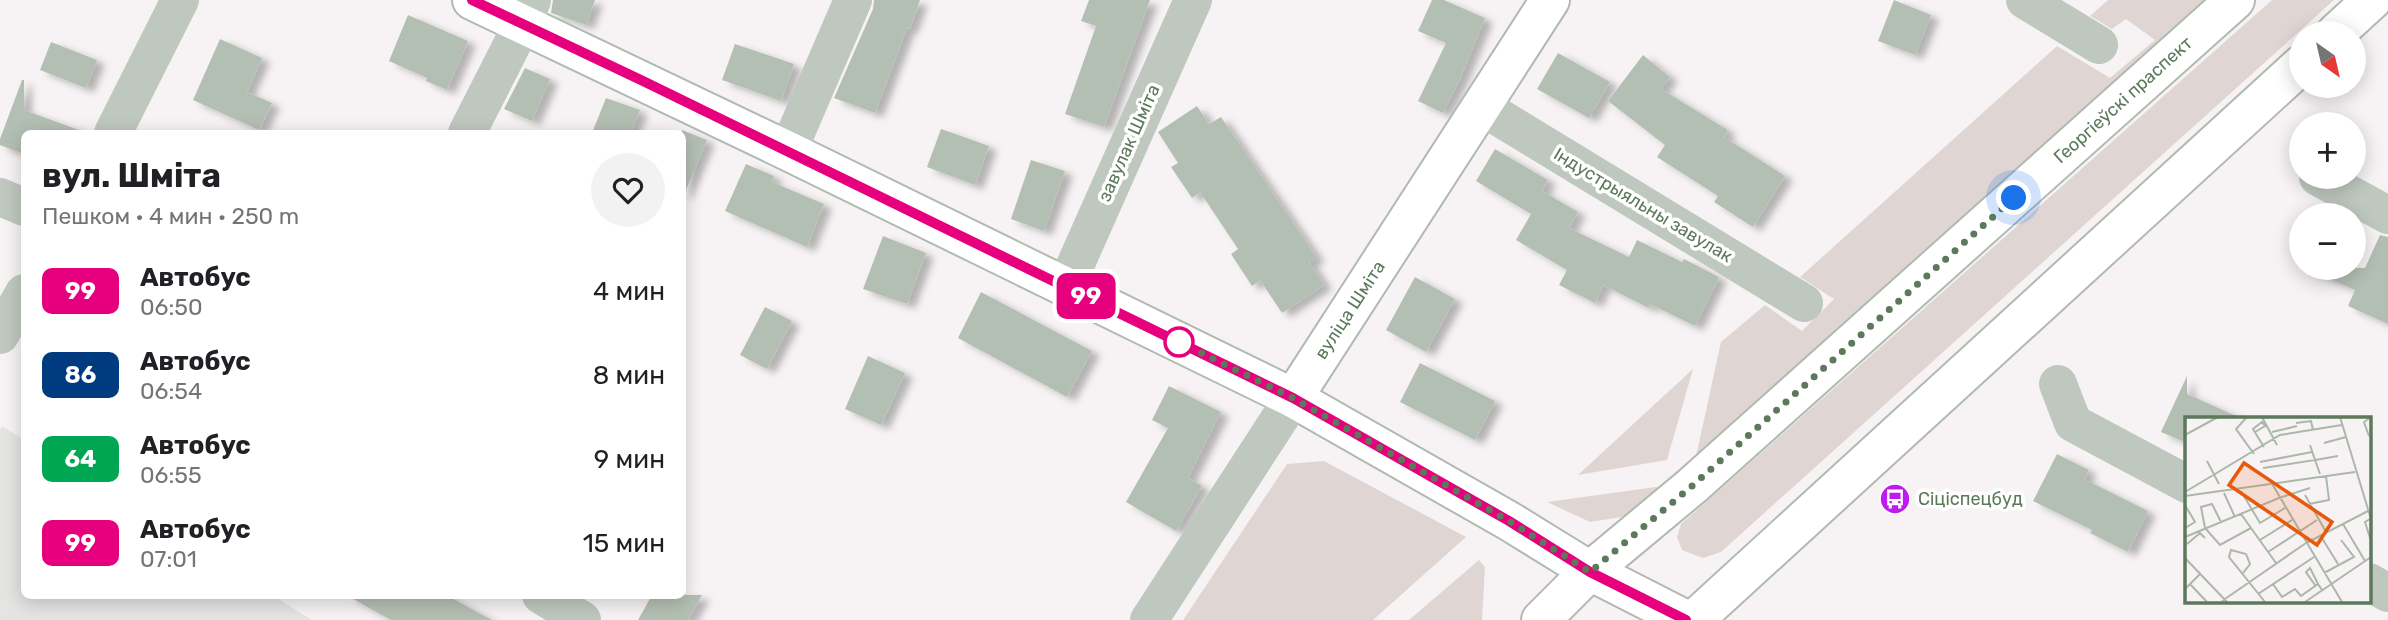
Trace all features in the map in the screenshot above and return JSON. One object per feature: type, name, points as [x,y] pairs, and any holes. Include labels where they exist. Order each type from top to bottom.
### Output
[{"type":"main road","points":[[472,0],[527,11],[788,151],[1293,398],[1509,521],[1590,572],[1686,620]]},
{"type":"main road","name":"вуліца Шміта","points":[[1293,398],[1550,0]]},
{"type":"main road","name":"Георгіеўскі праспект","points":[[1541,620],[1590,572],[1702,477],[2235,0]]},
{"type":"main road","points":[[2349,21],[2372,0]]},
{"type":"main road","points":[[1694,620],[2289,76]]},
{"type":"street","points":[[115,130],[180,0]]},
{"type":"street","points":[[788,151],[853,0]]},
{"type":"street","name":"завулак Шміта","points":[[1066,286],[1193,0]]},
{"type":"street","points":[[2025,0],[2099,45]]},
{"type":"street","points":[[468,130],[527,11]]},
{"type":"street","name":"Індустрыяльны завулак","points":[[1482,107],[1804,303]]},
{"type":"street","points":[[2341,189],[2388,215]]},
{"type":"street","points":[[0,197],[21,206]]},
{"type":"street","points":[[0,335],[21,298]]},
{"type":"street","points":[[2058,384],[2073,424],[2185,483]]},
{"type":"street","name":"вуліца Шміта","points":[[1149,620],[1293,398]]},
{"type":"street","points":[[2370,583],[2388,593]]},
{"type":"street","points":[[548,599],[582,620]]},
{"type":"shaded area","points":[[2108,0],[2211,0],[1695,461],[1721,342],[1765,305],[1802,331],[1834,299],[1800,277],[2057,46],[2110,78],[2155,40],[2126,19],[2112,29],[2090,16]]},
{"type":"shaded area","points":[[2272,0],[2334,0],[2311,21],[2289,21],[2289,41],[1721,552],[1703,558],[1682,550],[1677,537],[1681,524]]},
{"type":"shaded area","points":[[1693,369],[1667,460],[1578,475]]},
{"type":"shaded area","points":[[2,426],[21,438],[21,599],[278,599],[312,620],[0,620]]},
{"type":"shaded area","points":[[1324,461],[1466,537],[1373,620],[1183,620],[1287,464]]},
{"type":"shaded area","points":[[1663,486],[1622,517],[1590,522],[1547,502]]},
{"type":"shaded area","points":[[1479,560],[1485,567],[1482,620],[1409,620]]},
{"type":"building","points":[[553,0],[595,0],[586,25],[551,13]]},
{"type":"building","points":[[874,0],[920,0],[875,113],[834,98],[873,9]]},
{"type":"building","points":[[1089,0],[1150,0],[1104,127],[1065,114],[1096,26],[1081,21]]},
{"type":"building","points":[[1432,0],[1444,0],[1485,18],[1443,113],[1418,101],[1446,43],[1418,31]]},
{"type":"building","points":[[1894,0],[1931,15],[1915,55],[1878,41]]},
{"type":"building","points":[[408,15],[468,41],[447,90],[389,61]]},
{"type":"building","points":[[220,39],[262,58],[247,92],[272,103],[259,130],[193,100]]},
{"type":"building","points":[[51,42],[97,60],[86,88],[40,70]]},
{"type":"building","points":[[735,44],[794,64],[781,101],[722,80]]},
{"type":"building","points":[[1558,53],[1610,82],[1589,118],[1537,89]]},
{"type":"building","points":[[1643,55],[1670,77],[1661,89],[1728,130],[1724,137],[1785,176],[1753,227],[1714,202],[1718,196],[1657,157],[1665,145],[1608,101]]},
{"type":"building","points":[[525,68],[550,79],[532,121],[504,109]]},
{"type":"building","points":[[22,80],[24,110],[79,130],[21,130],[21,153],[0,145]]},
{"type":"building","points":[[606,98],[640,110],[632,130],[593,130]]},
{"type":"building","points":[[1197,106],[1209,124],[1221,117],[1317,258],[1309,262],[1324,285],[1282,313],[1260,280],[1252,286],[1231,254],[1238,249],[1200,192],[1192,198],[1171,167],[1178,163],[1158,132]]},
{"type":"building","points":[[941,129],[989,146],[975,185],[927,167]]},
{"type":"building","points":[[686,132],[707,140],[686,190]]},
{"type":"building","points":[[1495,149],[1548,180],[1542,191],[1578,212],[1569,228],[1629,257],[1637,240],[1719,277],[1695,326],[1650,304],[1649,308],[1603,285],[1595,303],[1559,285],[1567,270],[1516,240],[1531,214],[1476,181]]},
{"type":"building","points":[[1031,160],[1065,171],[1044,231],[1011,219]]},
{"type":"building","points":[[746,164],[774,176],[772,182],[824,204],[807,247],[725,211]]},
{"type":"building","points":[[2380,235],[2388,237],[2388,324],[2348,306],[2355,290],[2332,280],[2366,280],[2366,266]]},
{"type":"building","points":[[883,236],[926,253],[907,304],[863,289]]},
{"type":"building","points":[[1415,277],[1455,299],[1426,352],[1386,330]]},
{"type":"building","points":[[981,292],[1092,351],[1067,397],[958,338]]},
{"type":"building","points":[[765,307],[792,321],[767,369],[740,355]]},
{"type":"building","points":[[868,356],[905,373],[881,425],[845,409]]},
{"type":"building","points":[[1420,363],[1495,401],[1475,440],[1400,402]]},
{"type":"building","points":[[2187,376],[2187,394],[2239,417],[2185,417],[2185,442],[2161,432]]},
{"type":"building","points":[[1169,386],[1221,412],[1188,478],[1202,486],[1176,531],[1126,502],[1168,428],[1152,420]]},
{"type":"building","points":[[2057,454],[2089,470],[2084,479],[2148,511],[2128,552],[2090,533],[2092,530],[2033,501]]},
{"type":"building","points":[[686,595],[702,595],[688,620],[638,620],[650,599],[686,599]]},
{"type":"building","points":[[353,599],[453,599],[492,620],[391,620]]},
{"type":"bus line","name":"99","points":[[472,0],[1293,398],[1509,521],[1590,572],[1686,620]]},
{"type":"place","name":"Сіціспецбуд","points":[[1895,499]]},
{"type":"route","points":[[1179,342],[1293,398],[1509,521],[1590,572],[1692,486],[2014,198]]}]
